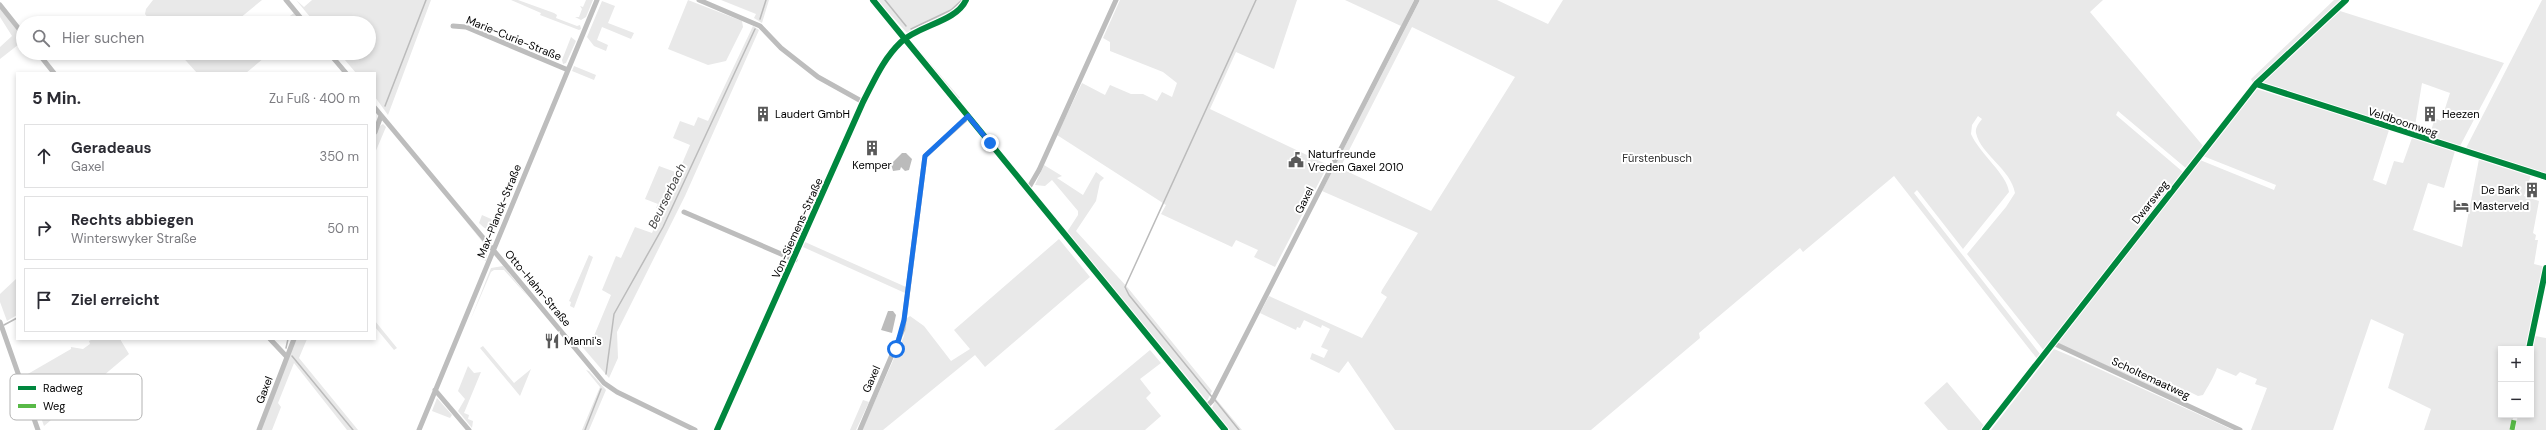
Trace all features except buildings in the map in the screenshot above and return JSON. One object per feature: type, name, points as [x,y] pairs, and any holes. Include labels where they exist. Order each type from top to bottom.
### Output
[{"type":"street","points":[[286,0],[299,16]]},
{"type":"street","name":"Max-Planck-Straße","points":[[419,430],[597,0]]},
{"type":"street","points":[[699,0],[760,26],[781,48],[818,77],[863,102]]},
{"type":"street","points":[[873,0],[1225,430]]},
{"type":"street","name":"Von-Siemens-Straße","points":[[717,430],[794,260],[863,102],[883,64],[904,39],[924,27],[954,14],[966,0]]},
{"type":"street","points":[[1028,189],[1039,170],[1116,0]]},
{"type":"street","name":"Gaxel","points":[[1206,407],[1212,401],[1417,0]]},
{"type":"street","name":"Dwarsweg","points":[[1985,430],[2256,84],[2346,0]]},
{"type":"street","points":[[0,5],[16,25]]},
{"type":"street","name":"Marie-Curie-Straße","points":[[453,26],[466,27],[568,70]]},
{"type":"street","points":[[44,60],[53,72]]},
{"type":"street","points":[[335,60],[345,72]]},
{"type":"street","name":"Veldboomweg","points":[[2256,84],[2546,177]]},
{"type":"street","name":"Otto-Hahn-Straße","points":[[376,109],[604,383],[617,392],[695,430]]},
{"type":"street","points":[[376,129],[381,116]]},
{"type":"street","name":"Gaxel","points":[[860,430],[903,329],[925,156],[968,116]]},
{"type":"street","points":[[684,212],[794,260]]},
{"type":"street","points":[[0,322],[18,374]]},
{"type":"street","points":[[271,340],[287,357]]},
{"type":"street","name":"Gaxel","points":[[260,430],[294,340]]},
{"type":"street","name":"Scholtemaatweg","points":[[2053,343],[2240,430]]},
{"type":"street","points":[[435,390],[469,430]]},
{"type":"street","points":[[34,420],[38,430]]},
{"type":"green space","points":[[153,0],[262,0],[243,16],[147,16],[145,14],[146,9]]},
{"type":"green space","points":[[296,0],[304,7],[312,0],[431,0],[388,115],[376,98],[376,72],[355,72],[345,60],[376,60],[376,16],[309,16]]},
{"type":"green space","points":[[511,0],[518,0],[554,13],[557,15],[556,18],[577,26],[580,25],[581,29],[579,30],[540,15],[541,13]]},
{"type":"green space","points":[[586,0],[593,0],[586,17],[581,20],[575,17],[579,17],[582,9],[580,6],[583,7]]},
{"type":"green space","points":[[688,0],[742,21],[743,27],[726,61],[708,65],[668,49]]},
{"type":"green space","points":[[721,0],[769,0],[762,23],[754,18],[756,14]]},
{"type":"green space","points":[[877,0],[965,0],[952,14],[923,25],[908,34]]},
{"type":"green space","points":[[1120,0],[1297,0],[1274,69],[1236,52],[1210,109],[1328,165],[1275,267],[1254,257],[1258,250],[1236,240],[1232,247],[1161,214],[1166,205],[1057,135],[1082,83],[1105,95],[1110,85],[1131,94],[1143,94],[1157,101],[1162,92],[1172,97],[1177,83],[1163,72],[1110,51],[1110,42],[1103,38]]},
{"type":"green space","points":[[1345,0],[1414,0],[1401,26]]},
{"type":"green space","name":"Fürstenbusch","points":[[1420,0],[1497,0],[1548,24],[1563,0],[2103,0],[2090,12],[2204,147],[2187,169],[2118,111],[2116,115],[2183,172],[2045,352],[1967,254],[2006,207],[2015,193],[2008,177],[1979,141],[1976,129],[1982,119],[1978,116],[1972,125],[1971,134],[1980,149],[2003,178],[2009,192],[1963,249],[1917,190],[1914,193],[2040,354],[2038,360],[1894,176],[1803,252],[1800,248],[1699,333],[1700,338],[1591,430],[1395,430],[1348,361],[1339,373],[1310,359],[1312,353],[1324,358],[1328,350],[1321,347],[1330,329],[1322,325],[1321,328],[1304,320],[1300,328],[1297,327],[1296,330],[1260,313],[1269,296],[1362,338],[1387,297],[1381,293],[1382,290],[1418,233],[1322,191]],"holes":[[[1412,27],[1515,77],[1431,211],[1340,168]]]},
{"type":"green space","points":[[2334,0],[2343,0],[2253,83],[2251,79]]},
{"type":"green space","points":[[2542,0],[2546,0],[2546,174],[2466,148]]},
{"type":"green space","points":[[602,1],[615,6],[608,23],[634,33],[631,39],[602,27],[597,40],[608,45],[606,51],[594,46],[587,37]]},
{"type":"green space","points":[[0,8],[16,28],[16,46],[0,59],[0,47],[12,36],[0,17]]},
{"type":"green space","points":[[2340,11],[2504,63],[2460,146],[2429,137],[2435,118],[2441,121],[2450,93],[2422,83],[2414,132],[2265,84],[2263,82]]},
{"type":"green space","points":[[753,26],[759,30],[685,196],[617,332],[618,358],[609,378],[573,336],[591,343],[611,295],[602,290],[616,256],[621,258],[635,227],[652,233],[662,210],[656,208],[658,204],[645,199],[659,166],[678,173],[690,145],[673,138],[680,121],[694,126],[698,117],[708,121]]},
{"type":"green space","points":[[571,37],[576,41],[566,63],[563,64],[562,60]]},
{"type":"green space","points":[[912,42],[960,98],[956,99],[912,44]]},
{"type":"green space","points":[[185,60],[262,60],[247,72],[196,72]]},
{"type":"green space","points":[[574,66],[596,75],[594,80],[572,71]]},
{"type":"green space","points":[[2257,89],[2389,130],[2373,180],[2386,185],[2394,161],[2403,163],[2412,138],[2455,151],[2444,188],[2428,183],[2413,230],[2462,247],[2479,159],[2531,175],[2524,196],[2539,201],[2533,233],[2536,235],[2535,240],[2538,240],[2534,264],[2546,267],[2529,346],[2498,346],[2498,418],[2513,418],[2510,430],[2424,430],[2431,409],[2388,388],[2404,334],[2371,319],[2333,430],[2251,430],[2267,388],[2255,384],[2257,379],[2240,372],[2236,376],[2217,368],[2203,395],[2198,396],[2186,390],[2180,400],[2058,343],[2200,160],[2274,190],[2276,185],[2203,156]]},
{"type":"green space","points":[[383,124],[386,127],[376,151],[376,133]]},
{"type":"green space","points":[[1044,165],[1062,176],[1057,178],[1083,195],[1096,172],[1104,178],[1100,182],[1096,201],[1076,231],[1128,288],[1212,391],[1207,401],[1067,232],[1078,215],[1078,211],[1052,180],[1045,186],[1035,185]]},
{"type":"green space","points":[[457,210],[488,248],[486,261],[482,259],[485,251],[482,246],[484,244]]},
{"type":"green space","points":[[482,215],[498,222],[500,218],[502,219],[498,229],[486,229],[482,226],[479,223]]},
{"type":"green space","points":[[1059,239],[1090,277],[985,367],[975,355],[883,430],[862,430],[904,336],[907,318],[910,316],[924,326],[951,361],[970,349],[954,330]]},
{"type":"green space","points":[[805,242],[906,287],[905,293],[803,247]]},
{"type":"green space","points":[[589,255],[593,257],[574,308],[570,306],[571,302],[569,301]]},
{"type":"green space","points":[[503,266],[530,299],[504,270],[494,270],[491,272],[470,321],[491,268]]},
{"type":"green space","points":[[16,279],[16,316],[7,321],[0,302],[0,294]]},
{"type":"green space","points":[[376,322],[397,348],[394,350],[376,328]]},
{"type":"green space","points":[[2535,336],[2546,338],[2546,430],[2515,430],[2517,418],[2534,418],[2534,346],[2533,346]]},
{"type":"green space","points":[[121,340],[129,354],[105,374],[28,374],[71,349],[71,347],[83,349],[90,344],[89,341]]},
{"type":"green space","points":[[296,340],[307,340],[299,358],[358,430],[347,430],[294,363],[278,403],[281,407],[272,430],[261,430]]},
{"type":"green space","points":[[483,346],[514,383],[531,369],[520,396],[480,348]]},
{"type":"green space","points":[[2054,349],[2073,357],[2233,430],[1991,430]]},
{"type":"green space","points":[[1150,350],[1161,363],[1140,379],[1151,393],[1146,398],[1161,416],[1145,430],[1054,430]]},
{"type":"green space","points":[[468,366],[474,373],[481,372],[464,413],[469,415],[468,419],[473,421],[472,428],[458,411],[465,399],[458,391]]},
{"type":"green space","points":[[586,370],[589,371],[606,390],[589,430],[582,430],[600,387]]},
{"type":"green space","points":[[1947,382],[1985,427],[1983,430],[1948,430],[1924,403]]},
{"type":"green space","points":[[437,398],[452,415],[450,418],[432,411]]},
{"type":"green space","points":[[1216,399],[1242,430],[1230,430],[1212,408]]},
{"type":"green space","points":[[863,400],[869,402],[856,430],[850,430]]},
{"type":"green space","points":[[42,420],[51,420],[44,426]]},
{"type":"shaded area","points":[[902,153],[906,153],[912,159],[909,170],[905,171],[901,167],[900,170],[893,171],[891,164]]},
{"type":"shaded area","points":[[888,311],[893,311],[896,315],[892,333],[881,330]]},
{"type":"waterway","points":[[385,106],[426,0]]},
{"type":"waterway","name":"Beurserbach","points":[[760,19],[766,0]]},
{"type":"waterway","points":[[885,0],[906,26]]},
{"type":"waterway","points":[[911,29],[951,10],[962,0]]},
{"type":"waterway","points":[[1212,397],[1129,295],[1125,287],[1256,0]]},
{"type":"waterway","name":"Beurserbach","points":[[606,374],[614,314],[663,227],[755,29]]},
{"type":"waterway","points":[[4,325],[16,319]]},
{"type":"waterway","points":[[286,348],[288,340]]},
{"type":"waterway","points":[[292,356],[353,430]]},
{"type":"waterway","name":"Beurserbach","points":[[585,430],[601,389]]},
{"type":"waterway","points":[[1215,400],[1239,430]]},
{"type":"marked path","points":[[2512,430],[2514,418]]},
{"type":"cycle path","points":[[873,0],[1225,430]]},
{"type":"cycle path","points":[[717,430],[863,102],[879,70],[901,42],[917,31],[954,13],[966,0]]},
{"type":"cycle path","points":[[1985,430],[2256,84],[2346,0]]},
{"type":"cycle path","points":[[2256,84],[2546,177]]},
{"type":"cycle path","points":[[2530,346],[2546,268]]},
{"type":"place","name":"Laudert GmbH","points":[[763,114]]},
{"type":"place","name":"Heezen","points":[[2430,114]]},
{"type":"place","name":"Kemper","points":[[872,148]]},
{"type":"place","name":"Naturfreunde Vreden Gaxel 2010","points":[[1296,160]]},
{"type":"place","name":"De Bark","points":[[2532,190]]},
{"type":"place","name":"Masterveld","points":[[2461,206]]},
{"type":"place","name":"Manni's","points":[[552,341]]},
{"type":"route","points":[[896,349],[903,329],[925,156],[956,130],[968,116],[990,143]]}]
